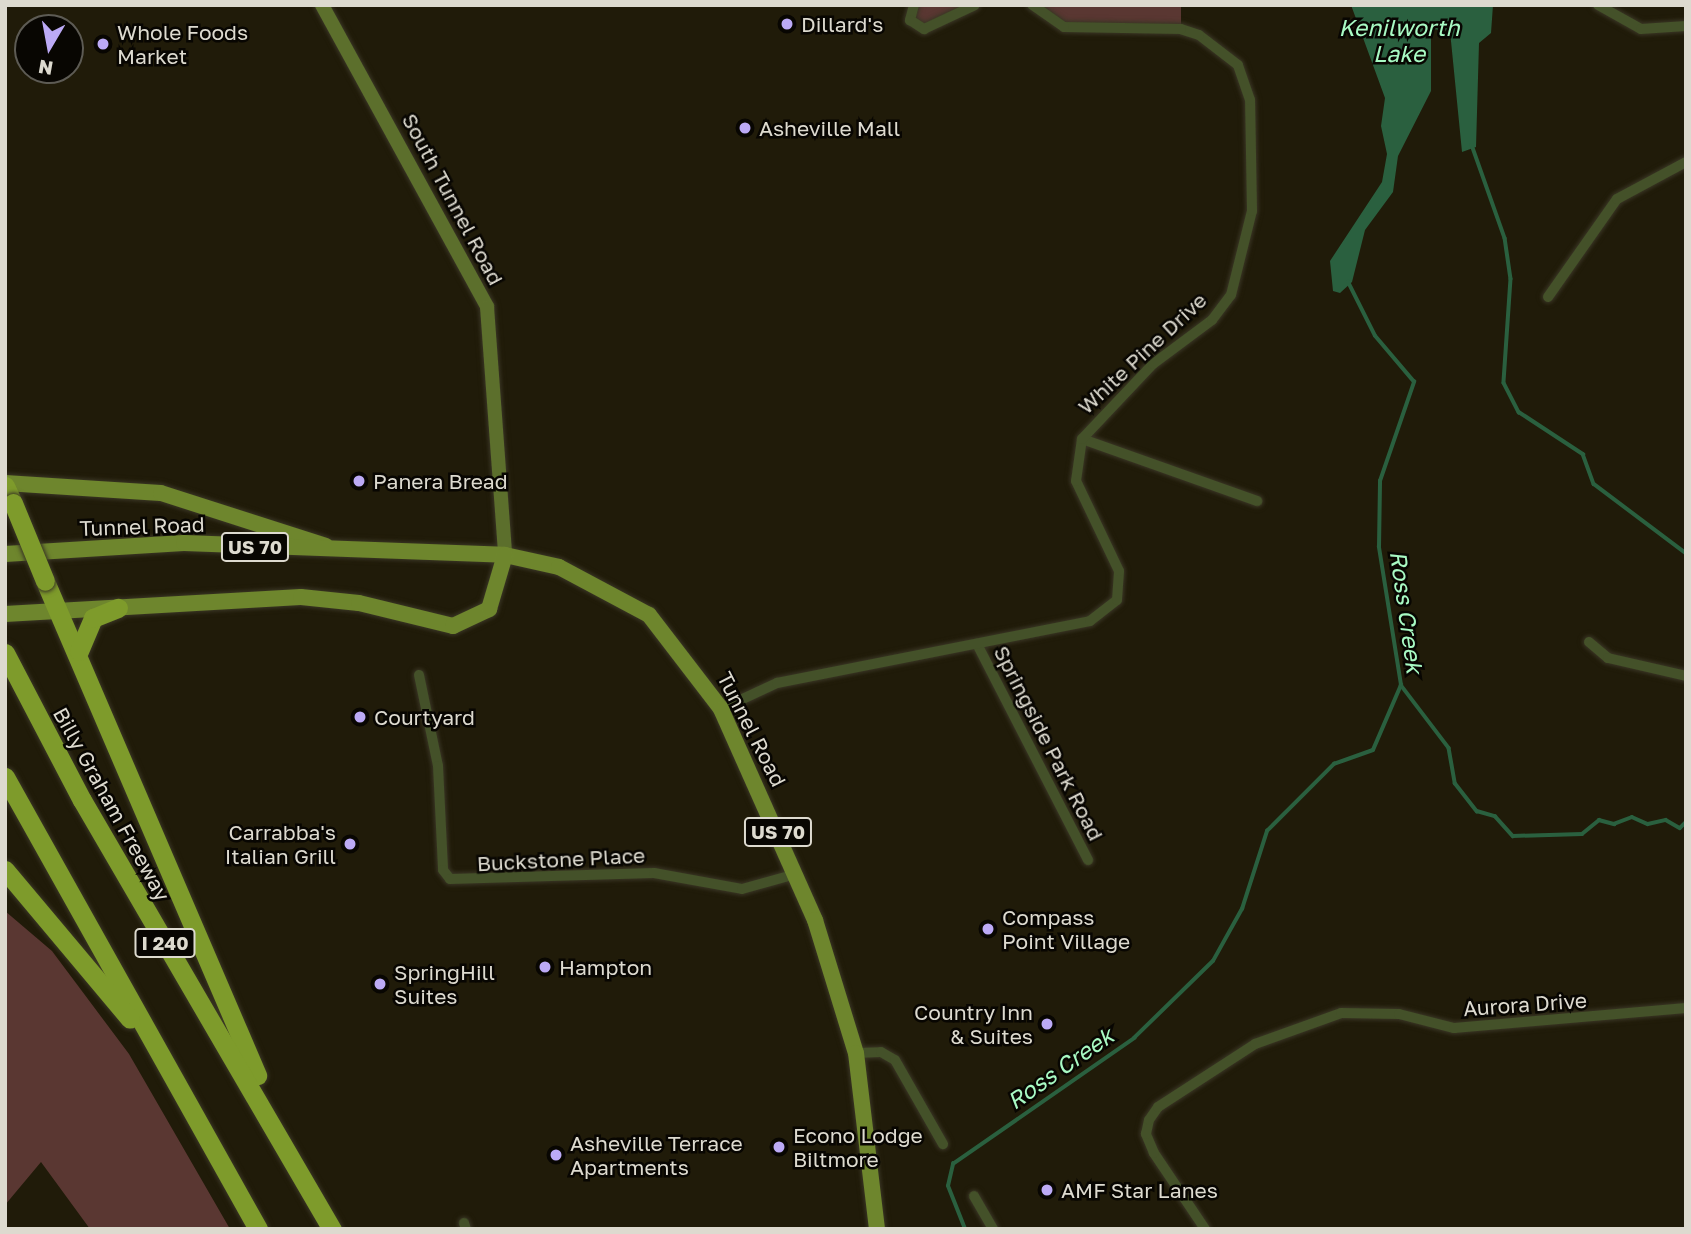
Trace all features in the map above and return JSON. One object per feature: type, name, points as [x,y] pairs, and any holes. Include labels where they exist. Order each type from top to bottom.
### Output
[{"type":"highway","points":[[8,491],[45,581],[79,651],[261,1085],[262,1103]]},
{"type":"highway","points":[[79,651],[93,618],[118,608]]},
{"type":"highway","name":"Billy Graham Freeway","points":[[5,653],[82,800],[262,1103],[332,1229]]},
{"type":"highway","name":"I 240","points":[[5,777],[162,1052],[258,1229]]},
{"type":"highway","points":[[5,870],[162,1052]]},
{"type":"main road","name":"South Tunnel Road","points":[[322,5],[487,307],[505,555]]},
{"type":"main road","points":[[8,491],[161,493],[334,550]]},
{"type":"main road","name":"Tunnel Road","points":[[5,554],[184,544],[505,555],[559,567],[628,599],[664,627],[721,709],[796,874],[856,1053],[877,1229]]},
{"type":"main road","points":[[5,614],[301,597],[359,603],[453,626],[489,609],[505,555]]},
{"type":"street","points":[[914,5],[910,20],[924,29],[975,5]]},
{"type":"street","name":"White Pine Drive","points":[[721,709],[777,683],[1090,621],[1117,600],[1119,571],[1076,481],[1082,439],[1153,364],[1212,320],[1231,295],[1252,211],[1250,100],[1238,65],[1199,36],[1181,29],[1064,27],[1032,5]]},
{"type":"street","points":[[1598,5],[1641,29],[1686,26]]},
{"type":"street","points":[[1548,297],[1617,199],[1686,162]]},
{"type":"street","points":[[1082,439],[1257,501]]},
{"type":"street","points":[[1589,642],[1608,658],[1686,676]]},
{"type":"street","name":"Springside Park Road","points":[[976,644],[1088,860]]},
{"type":"street","name":"Buckstone Place","points":[[419,675],[438,766],[443,870],[450,879],[654,873],[742,889],[796,874]]},
{"type":"street","name":"Aurora Drive","points":[[1205,1229],[1154,1153],[1146,1134],[1149,1120],[1158,1107],[1255,1044],[1340,1013],[1399,1014],[1454,1028],[1686,1008]]},
{"type":"street","points":[[856,1053],[881,1052],[895,1060],[943,1144]]},
{"type":"street","points":[[974,1196],[993,1229]]},
{"type":"shaded area","points":[[914,5],[975,5],[924,29],[910,20]]},
{"type":"shaded area","points":[[1032,5],[1181,5],[1181,29],[1064,27]]},
{"type":"shaded area","points":[[5,911],[52,951],[129,1054],[230,1229],[90,1229],[41,1162],[5,1205]]},
{"type":"water","name":"Kenilworth Lake","points":[[1351,5],[1493,5],[1491,33],[1479,43],[1476,147],[1462,152],[1450,31],[1431,29],[1431,91],[1398,156],[1393,192],[1365,230],[1352,282],[1340,293],[1333,291],[1330,261],[1382,182],[1387,154],[1381,126],[1385,98]]},
{"type":"waterway","points":[[1472,145],[1505,238],[1511,279],[1504,383],[1519,412],[1583,454],[1594,484],[1686,553]]},
{"type":"waterway","name":"Ross Creek","points":[[965,1229],[948,1186],[953,1164],[1134,1038],[1213,961],[1242,909],[1267,831],[1334,764],[1373,750],[1401,685],[1379,547],[1380,481],[1414,382],[1375,336],[1348,282]]},
{"type":"waterway","points":[[1401,685],[1449,748],[1455,783],[1477,811],[1495,816],[1513,836],[1582,834],[1599,820],[1614,824],[1632,817],[1648,824],[1666,820],[1680,828],[1686,822]]},
{"type":"place","name":"Dillard's","points":[[787,24]]},
{"type":"place","name":"Whole Foods Market","points":[[103,44]]},
{"type":"place","name":"Asheville Mall","points":[[745,128]]},
{"type":"place","name":"Panera Bread","points":[[359,481]]},
{"type":"place","name":"Courtyard","points":[[360,717]]},
{"type":"place","name":"Carrabba's Italian Grill","points":[[350,844]]},
{"type":"place","name":"Compass Point Village","points":[[988,929]]},
{"type":"place","name":"Hampton","points":[[545,967]]},
{"type":"place","name":"SpringHill Suites","points":[[380,984]]},
{"type":"place","name":"Country Inn & Suites","points":[[1047,1024]]},
{"type":"place","name":"Econo Lodge Biltmore","points":[[779,1147]]},
{"type":"place","name":"Asheville Terrace Apartments","points":[[556,1155]]},
{"type":"place","name":"AMF Star Lanes","points":[[1047,1190]]}]
